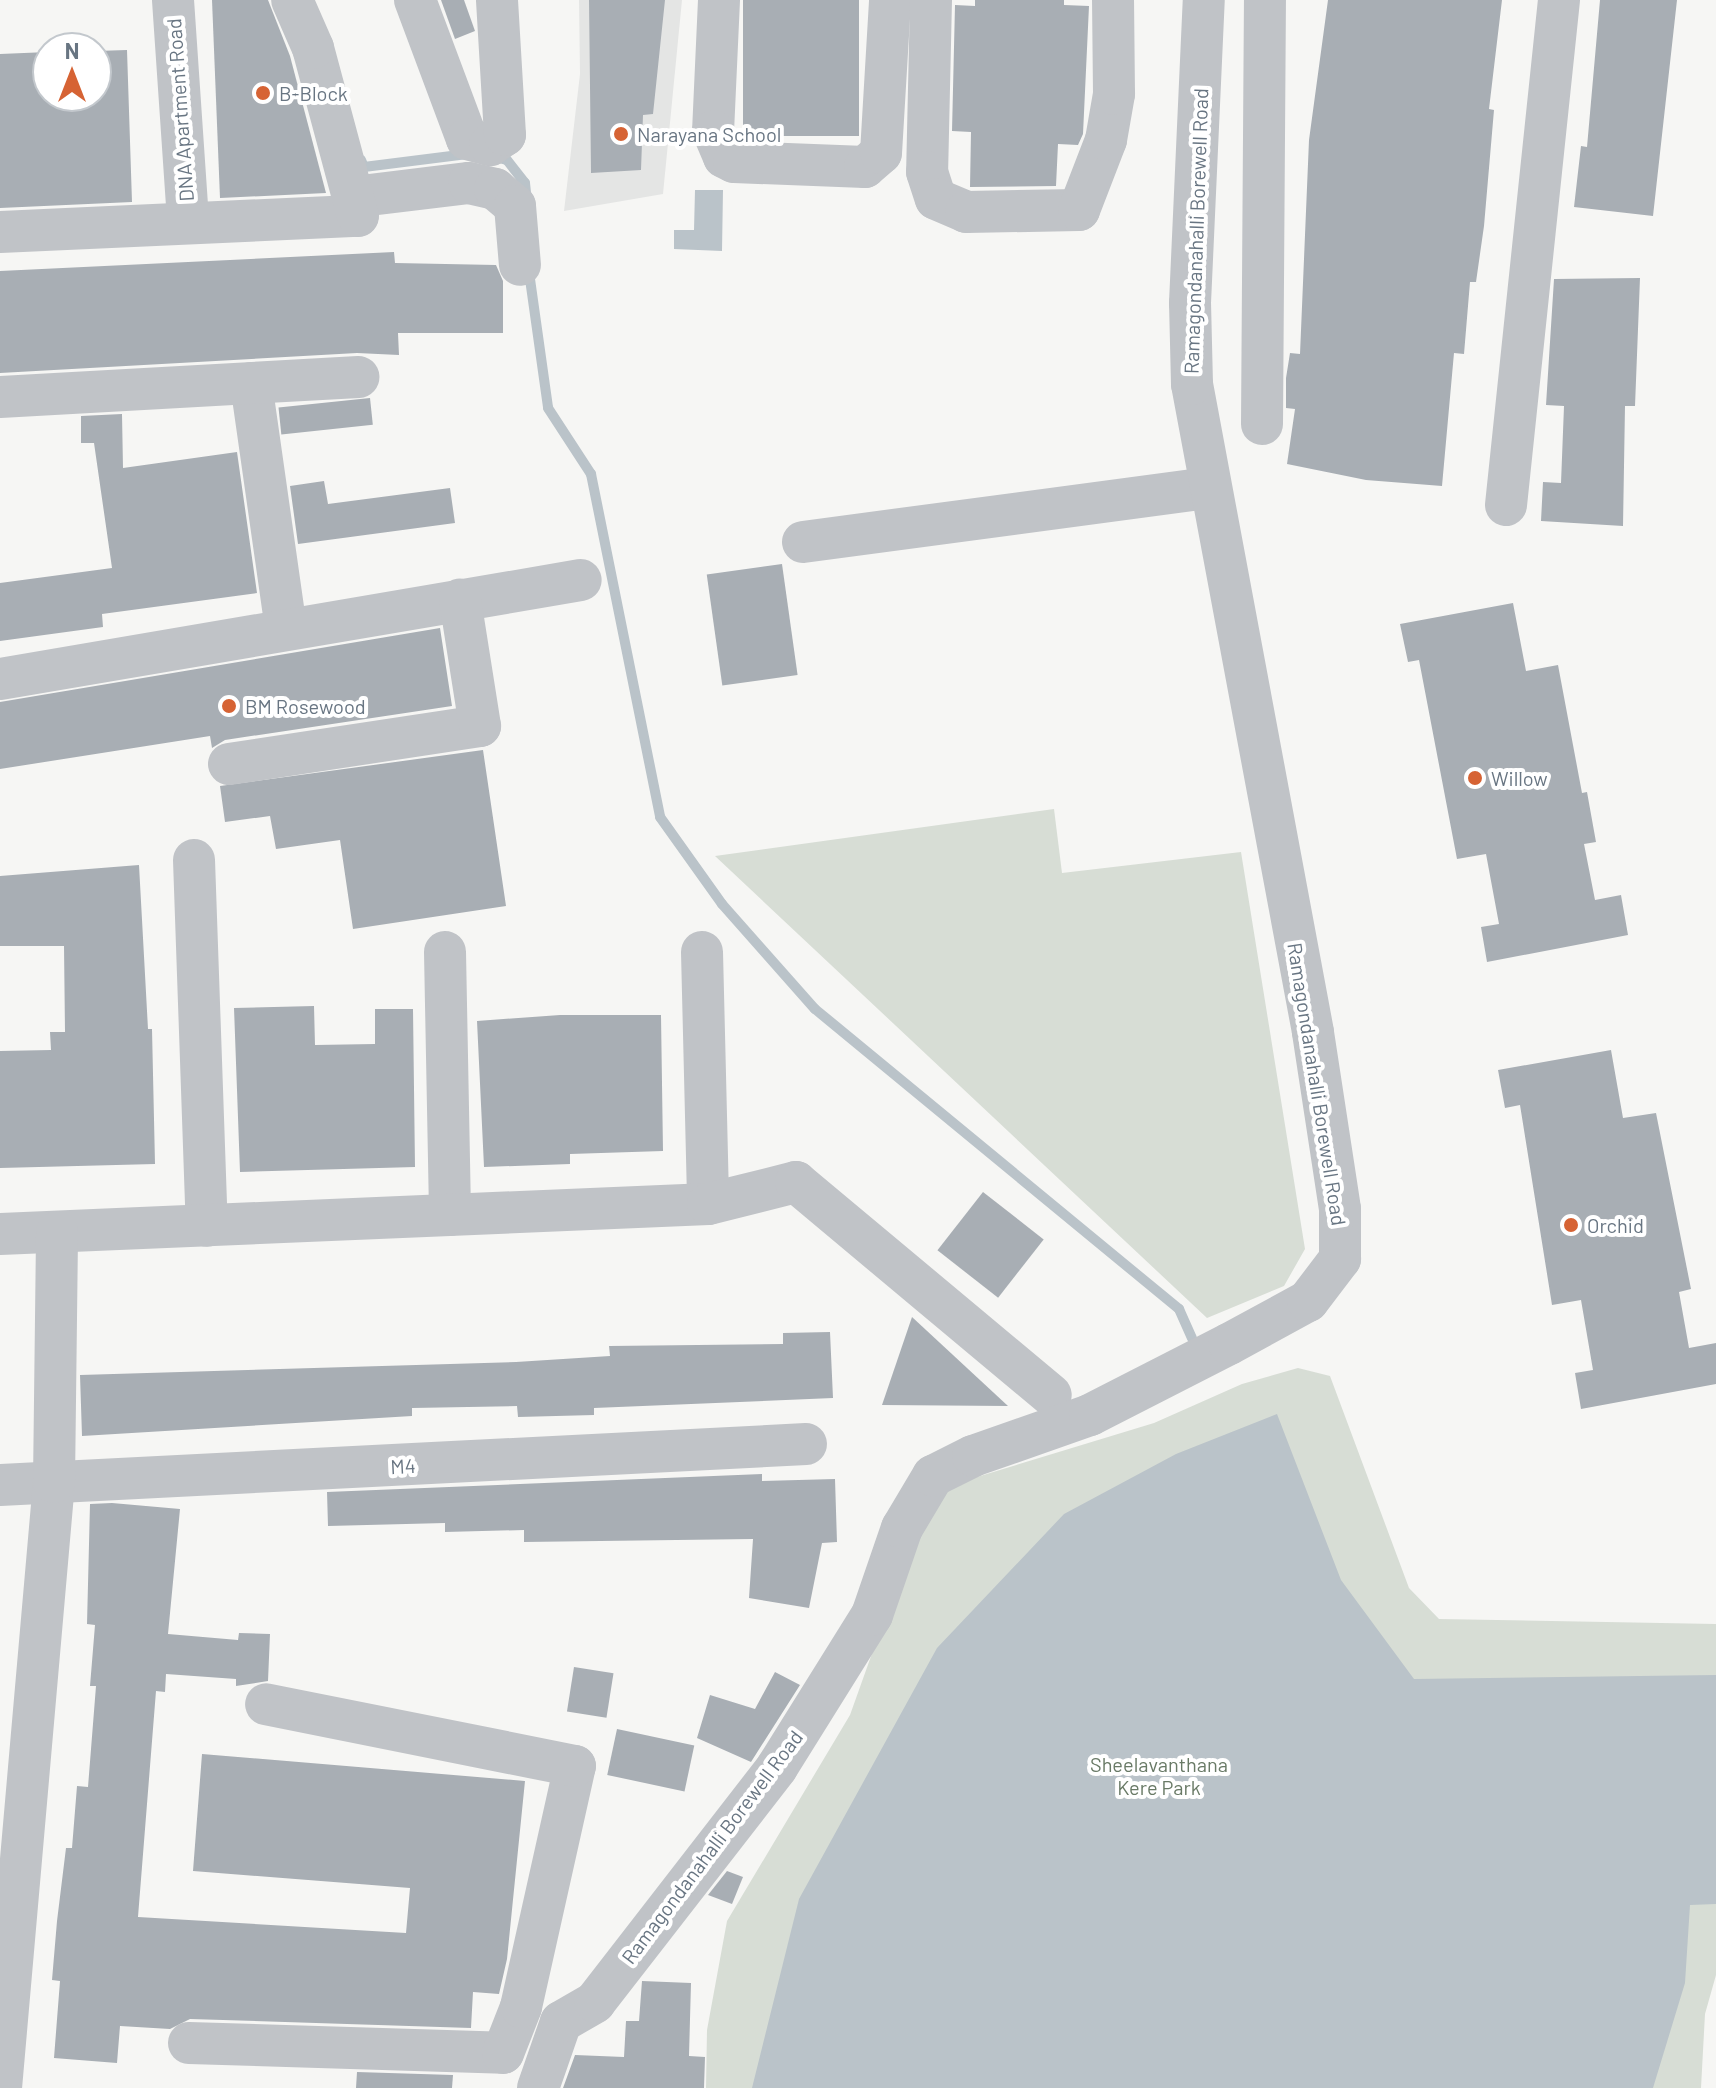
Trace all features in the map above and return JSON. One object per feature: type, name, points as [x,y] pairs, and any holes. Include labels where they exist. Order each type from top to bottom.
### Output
[{"type":"street","name":"DNA Apartment Road","points":[[173,0],[188,220]]},
{"type":"street","points":[[0,232],[188,220],[358,216],[313,48],[292,0]]},
{"type":"street","points":[[415,0],[467,139],[490,145],[505,135],[497,0]]},
{"type":"street","points":[[719,0],[713,131],[724,157],[734,162],[865,167],[881,153],[890,0]]},
{"type":"street","points":[[931,0],[927,172],[936,199],[966,212],[1051,212],[1079,210],[1106,140],[1114,94],[1113,0]]},
{"type":"street","name":"Ramagondanahalli Borewell Road","points":[[561,2022],[595,2002],[777,1767],[872,1615],[902,1528],[933,1476],[973,1456],[1090,1415],[1229,1344],[1308,1301],[1340,1259],[1340,1209],[1313,1032],[1192,384],[1190,303],[1204,0]]},
{"type":"street","points":[[1262,424],[1265,0]]},
{"type":"street","points":[[1506,505],[1559,0]]},
{"type":"street","points":[[353,197],[469,183],[495,189],[515,206],[520,265]]},
{"type":"street","points":[[0,397],[358,377]]},
{"type":"street","points":[[251,383],[286,629]]},
{"type":"street","points":[[803,542],[1209,488]]},
{"type":"street","points":[[0,679],[581,580]]},
{"type":"street","points":[[229,764],[480,726],[460,600]]},
{"type":"street","points":[[194,860],[207,1226]]},
{"type":"street","points":[[445,952],[450,1215]]},
{"type":"street","points":[[702,952],[708,1204]]},
{"type":"street","points":[[0,1234],[708,1204],[796,1182],[1051,1395]]},
{"type":"street","points":[[1,2088],[4,1962],[54,1482],[57,1232]]},
{"type":"street","name":"M4","points":[[0,1485],[806,1444]]},
{"type":"street","points":[[189,2043],[503,2053],[521,2007],[575,1766],[266,1704]]},
{"type":"street","points":[[521,2007],[561,2022],[538,2088]]},
{"type":"shaded area","name":"Narayana School","points":[[579,0],[682,0],[663,194],[564,211],[580,74]]},
{"type":"shaded area","points":[[695,190],[723,190],[722,251],[674,249],[674,230],[694,230]]},
{"type":"shaded area","name":"Sheelavanthana Kere Park","points":[[1277,1414],[1341,1580],[1414,1679],[1716,1675],[1716,1904],[1690,1905],[1685,1983],[1653,2088],[752,2088],[799,1899],[937,1648],[1064,1514],[1176,1454]]},
{"type":"green space","points":[[1054,809],[1062,873],[1241,852],[1305,1249],[1284,1286],[1207,1318],[715,856]]},
{"type":"green space","name":"Sheelavanthana Kere Park","points":[[1298,1368],[1330,1376],[1409,1588],[1439,1619],[1716,1624],[1716,1975],[1705,2014],[1701,2088],[706,2088],[707,2030],[727,1921],[850,1715],[919,1522],[947,1490],[967,1480],[1154,1423],[1242,1384]]},
{"type":"building","name":"B-Block","points":[[212,0],[268,0],[290,56],[326,193],[220,198]]},
{"type":"building","points":[[441,0],[464,0],[475,31],[455,39]]},
{"type":"building","points":[[589,0],[665,0],[653,114],[643,115],[641,170],[591,173]]},
{"type":"building","points":[[743,0],[859,0],[859,136],[743,136]]},
{"type":"building","points":[[975,0],[1064,0],[1064,5],[1089,6],[1083,134],[1078,145],[1058,144],[1056,186],[970,187],[971,132],[952,131],[955,5],[975,6]]},
{"type":"building","points":[[1328,0],[1502,0],[1489,109],[1494,110],[1484,226],[1476,282],[1470,282],[1464,354],[1454,353],[1442,486],[1366,480],[1287,464],[1295,409],[1286,408],[1286,378],[1290,353],[1300,354],[1309,140]]},
{"type":"building","points":[[1600,0],[1677,0],[1653,216],[1574,207],[1581,146],[1587,147]]},
{"type":"building","points":[[112,50],[127,50],[132,202],[0,208],[0,54],[32,53],[32,112],[112,112]]},
{"type":"building","points":[[394,252],[395,263],[496,265],[503,281],[503,333],[398,333],[399,355],[357,353],[0,373],[0,271]]},
{"type":"building","points":[[1640,278],[1635,406],[1625,406],[1623,526],[1541,521],[1543,482],[1561,483],[1564,406],[1546,405],[1554,279]]},
{"type":"building","points":[[370,398],[373,425],[281,434],[279,408]]},
{"type":"building","points":[[122,414],[123,468],[237,452],[257,593],[102,614],[103,627],[0,641],[0,583],[112,568],[94,443],[81,443],[81,416]]},
{"type":"building","points":[[324,481],[328,504],[450,488],[455,523],[298,544],[290,486]]},
{"type":"building","points":[[782,564],[798,675],[722,685],[707,575]]},
{"type":"building","name":"Willow","points":[[1513,603],[1526,671],[1558,665],[1582,793],[1587,792],[1596,842],[1584,844],[1595,900],[1621,895],[1628,935],[1487,962],[1481,927],[1499,924],[1486,854],[1457,859],[1419,660],[1408,662],[1400,624]]},
{"type":"building","name":"BM Rosewood","points":[[440,628],[452,706],[225,740],[212,748],[210,736],[0,769],[0,702]]},
{"type":"building","points":[[483,750],[506,906],[353,929],[340,840],[276,849],[270,816],[225,822],[220,786]]},
{"type":"building","points":[[139,865],[148,1029],[152,1029],[155,1164],[0,1168],[0,1051],[51,1050],[50,1032],[65,1032],[64,946],[0,946],[0,876]]},
{"type":"building","points":[[314,1006],[315,1045],[375,1044],[375,1009],[413,1009],[415,1167],[240,1172],[234,1008]]},
{"type":"building","points":[[560,1015],[661,1015],[663,1151],[570,1154],[570,1164],[484,1167],[477,1021]]},
{"type":"building","name":"Orchid","points":[[1611,1050],[1623,1118],[1656,1113],[1691,1289],[1679,1292],[1689,1348],[1716,1343],[1716,1384],[1581,1409],[1575,1373],[1593,1370],[1581,1300],[1552,1305],[1520,1105],[1505,1108],[1498,1070]]},
{"type":"building","points":[[983,1192],[1044,1239],[998,1298],[937,1250]]},
{"type":"building","points":[[912,1317],[1008,1406],[882,1405]]},
{"type":"building","points":[[830,1332],[833,1398],[594,1408],[594,1415],[518,1417],[517,1406],[412,1408],[412,1416],[82,1436],[80,1375],[516,1362],[610,1356],[609,1346],[783,1344],[783,1333]]},
{"type":"building","points":[[762,1474],[762,1481],[835,1479],[837,1542],[822,1543],[809,1608],[749,1598],[753,1539],[524,1542],[524,1530],[445,1532],[445,1523],[328,1526],[327,1492]]},
{"type":"building","points":[[90,1504],[180,1509],[168,1634],[238,1640],[239,1633],[270,1634],[268,1681],[236,1686],[236,1679],[166,1674],[165,1692],[156,1691],[138,1917],[406,1933],[410,1888],[193,1871],[202,1754],[525,1781],[507,1959],[499,1994],[473,1992],[471,2028],[190,2019],[170,2029],[120,2026],[117,2063],[54,2058],[60,1981],[52,1980],[57,1921],[66,1848],[72,1848],[77,1786],[88,1787],[96,1686],[90,1686],[95,1625],[87,1624]]},
{"type":"building","points":[[574,1667],[614,1673],[606,1718],[567,1711]]},
{"type":"building","points":[[775,1672],[800,1685],[751,1762],[697,1738],[710,1695],[755,1709]]},
{"type":"building","points":[[617,1729],[694,1745],[685,1791],[607,1775]]},
{"type":"building","points":[[727,1871],[743,1877],[732,1904],[708,1895]]},
{"type":"building","points":[[642,1981],[691,1983],[689,2056],[705,2057],[704,2088],[563,2088],[575,2055],[624,2057],[626,2021],[639,2021]]},
{"type":"building","points":[[357,2072],[453,2075],[452,2088],[356,2088]]},
{"type":"waterway","points":[[361,160],[364,167],[467,154]]},
{"type":"waterway","points":[[495,157],[507,160],[525,183],[527,201]]},
{"type":"waterway","points":[[529,272],[548,408],[591,474],[660,817],[722,904],[815,1009],[1179,1309],[1192,1338]]},
{"type":"place","name":"B-Block","points":[[263,93]]},
{"type":"place","name":"Narayana School","points":[[621,134]]},
{"type":"place","name":"BM Rosewood","points":[[229,706]]},
{"type":"place","name":"Willow","points":[[1475,778]]},
{"type":"place","name":"Orchid","points":[[1571,1225]]}]
